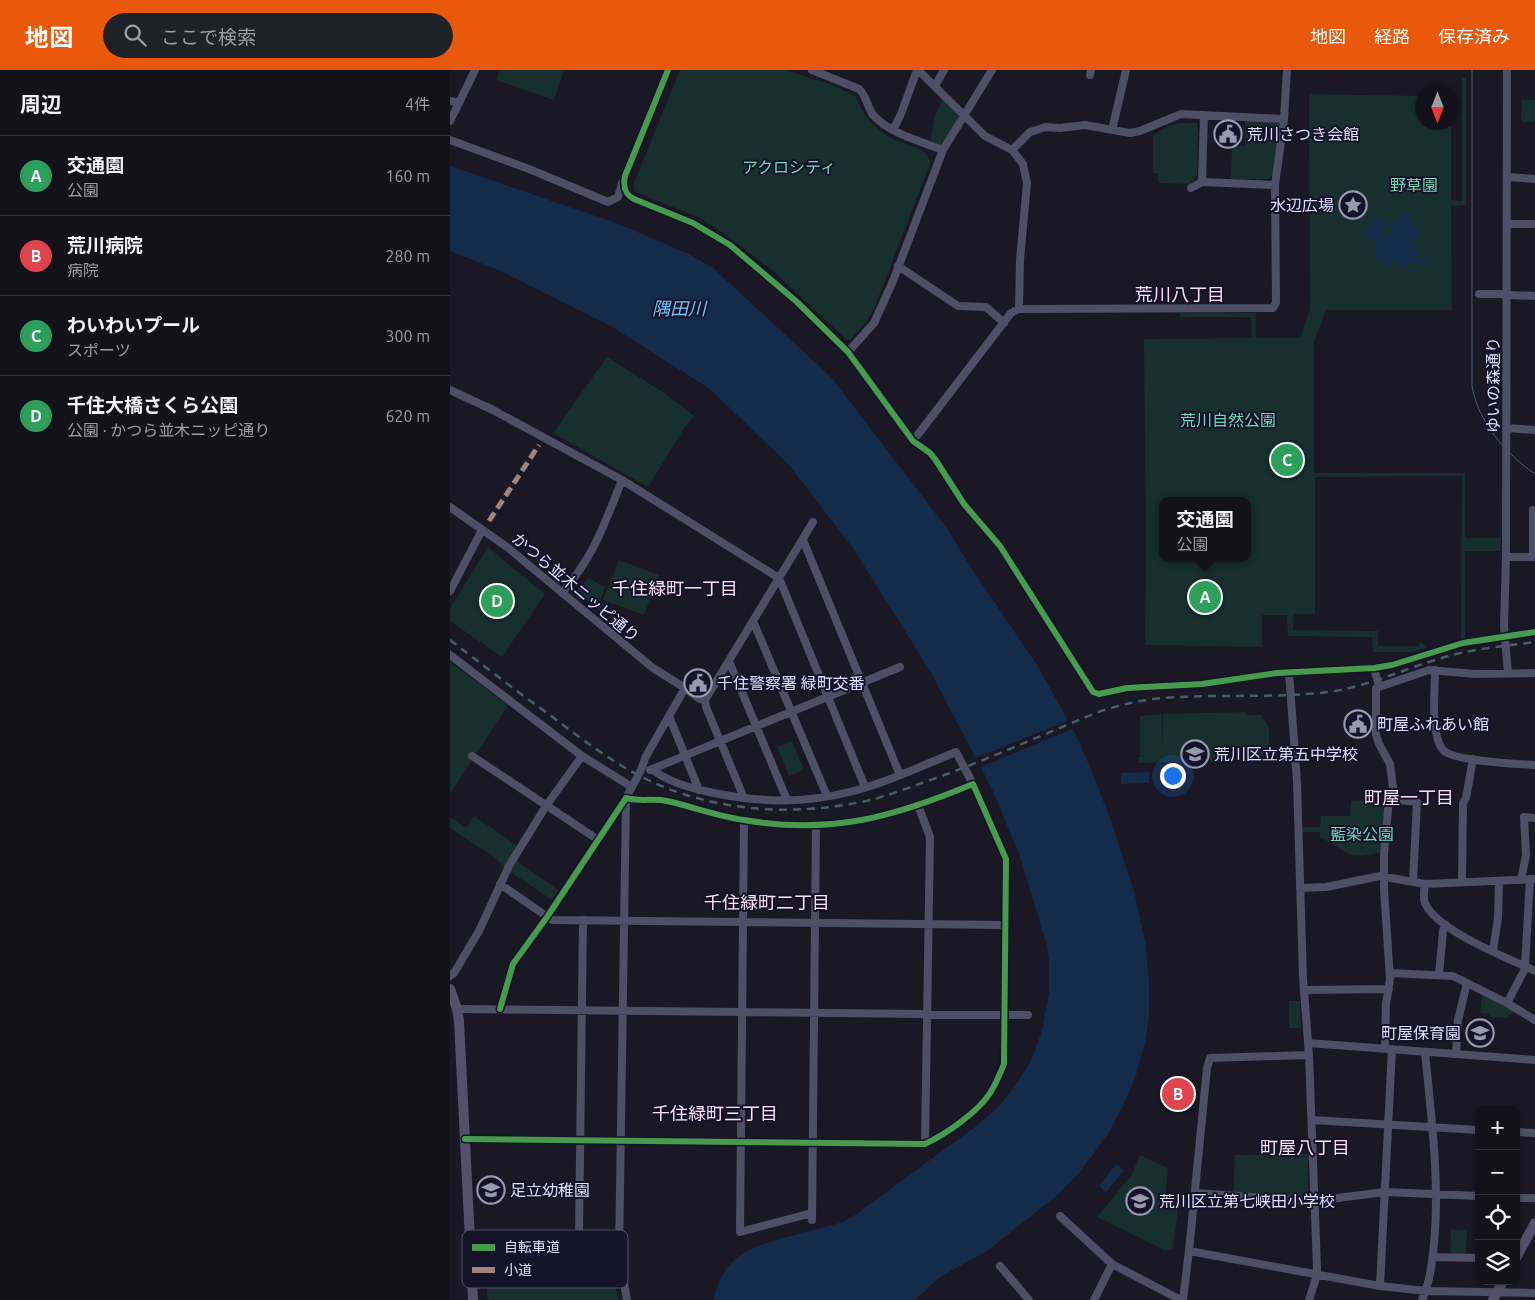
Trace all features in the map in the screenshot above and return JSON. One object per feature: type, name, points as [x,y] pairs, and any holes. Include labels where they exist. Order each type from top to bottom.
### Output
[{"type":"main road","points":[[450,990],[457,1009],[462,1069],[470,1230]]},
{"type":"main road","points":[[1520,1251],[1535,1223]]},
{"type":"main road","points":[[1495,1296],[1502,1285]]},
{"type":"street","points":[[450,121],[475,70]]},
{"type":"street","points":[[450,140],[529,169],[608,202],[618,197],[668,70]]},
{"type":"street","points":[[812,70],[831,73],[859,88],[873,115],[893,130],[942,150]]},
{"type":"street","points":[[893,130],[918,70],[985,136],[1012,150],[1023,164],[1028,183],[1020,260],[1020,309]]},
{"type":"street","points":[[935,86],[944,70]]},
{"type":"street","points":[[848,352],[874,323],[942,150],[992,70]]},
{"type":"street","points":[[1112,130],[1126,70]]},
{"type":"street","points":[[913,441],[1012,313],[1020,309],[1272,308],[1276,303],[1275,185],[1284,119],[1287,70]]},
{"type":"street","name":"ゆいの森通り","points":[[1507,70],[1505,636],[1508,673]]},
{"type":"street","points":[[450,101],[459,103]]},
{"type":"street","points":[[1012,150],[1030,132],[1039,128],[1085,125],[1130,133],[1140,131],[1181,114],[1284,119]]},
{"type":"street","points":[[1202,182],[1204,115]]},
{"type":"street","points":[[625,176],[624,190],[629,196],[693,223],[730,245],[797,302],[848,352],[913,441],[930,452],[964,504],[1000,546],[1093,692],[1099,694],[1136,687],[1210,683],[1289,672],[1374,668],[1392,665],[1451,646],[1535,632]]},
{"type":"street","points":[[1507,177],[1535,179]]},
{"type":"street","points":[[1191,188],[1202,182],[1275,185]]},
{"type":"street","points":[[1507,224],[1535,224]]},
{"type":"street","points":[[898,266],[958,306],[986,307],[1004,323]]},
{"type":"street","points":[[1479,294],[1535,296]]},
{"type":"street","points":[[450,390],[493,410],[622,480],[779,578],[865,788]]},
{"type":"street","points":[[1506,428],[1535,430]]},
{"type":"street","points":[[562,593],[582,569],[597,544],[622,480]]},
{"type":"street","name":"かつら並木ニッピ通り","points":[[450,506],[507,547],[653,668],[700,699],[705,700]]},
{"type":"street","points":[[1506,557],[1534,557],[1533,510]]},
{"type":"street","points":[[744,798],[706,707],[705,700],[813,522]]},
{"type":"street","points":[[450,590],[482,530]]},
{"type":"street","points":[[803,540],[900,775]]},
{"type":"street","points":[[753,621],[827,796]]},
{"type":"street","points":[[450,655],[582,756],[632,787]]},
{"type":"street","points":[[729,661],[787,800]]},
{"type":"street","points":[[500,1009],[513,964],[626,798],[638,774],[643,770],[653,770],[900,667]]},
{"type":"street","points":[[1374,668],[1379,686]]},
{"type":"street","points":[[1435,670],[1434,726],[1443,750],[1451,755],[1473,759],[1535,765]]},
{"type":"street","points":[[1380,1286],[1388,1124],[1389,1048],[1386,1004],[1390,974],[1383,876],[1389,799],[1393,788],[1390,764],[1376,735],[1376,688],[1435,670],[1476,674],[1535,673]]},
{"type":"street","points":[[1289,672],[1297,782],[1317,1275],[1309,1300]]},
{"type":"street","points":[[643,770],[645,758],[685,688]]},
{"type":"street","points":[[669,716],[699,790]]},
{"type":"street","points":[[465,1139],[925,1144],[965,1117],[989,1094],[998,1080],[1004,1064],[1006,859],[973,784],[956,752],[865,788],[810,799],[744,798],[699,790],[660,776],[653,770]]},
{"type":"street","points":[[472,756],[597,839]]},
{"type":"street","points":[[450,976],[454,973],[478,931],[509,866],[546,806],[582,756]]},
{"type":"street","points":[[1462,882],[1463,803],[1466,798],[1473,759]]},
{"type":"street","points":[[626,798],[639,801],[665,800],[704,812],[744,820],[780,825],[816,825],[852,823],[878,818],[918,806],[973,784]]},
{"type":"street","points":[[620,1230],[626,798]]},
{"type":"street","points":[[1389,799],[1417,802],[1413,882]]},
{"type":"street","points":[[918,806],[930,837],[925,1144]]},
{"type":"street","points":[[1521,880],[1526,854],[1524,817],[1535,818]]},
{"type":"street","points":[[744,820],[740,1232],[812,1216],[816,825]]},
{"type":"street","points":[[1300,888],[1326,887],[1383,876],[1424,884],[1533,879],[1526,966],[1507,1003]]},
{"type":"street","points":[[1493,951],[1498,918],[1499,881]]},
{"type":"street","points":[[500,884],[552,920],[1005,925]]},
{"type":"street","points":[[1424,884],[1424,902],[1431,912],[1445,924],[1474,944],[1535,971]]},
{"type":"street","points":[[579,1230],[583,920]]},
{"type":"street","points":[[1439,976],[1445,924]]},
{"type":"street","points":[[1390,974],[1453,976],[1507,1003],[1535,1020]]},
{"type":"street","points":[[1456,1054],[1458,1020],[1467,983]]},
{"type":"street","points":[[1304,990],[1389,989]]},
{"type":"street","points":[[457,1009],[1028,1015]]},
{"type":"street","points":[[1308,1043],[1535,1060]]},
{"type":"street","points":[[1422,1300],[1426,1291],[1433,1257],[1437,1194],[1425,1052]]},
{"type":"street","points":[[1060,1216],[1112,1264],[1182,1300],[1190,1251],[1207,1068],[1210,1058],[1309,1055]]},
{"type":"street","points":[[1312,1120],[1475,1130]]},
{"type":"street","points":[[1520,1132],[1535,1133]]},
{"type":"street","points":[[1195,1193],[1314,1201],[1384,1192],[1475,1196]]},
{"type":"street","points":[[1520,1198],[1535,1198]]},
{"type":"street","points":[[1190,1251],[1380,1286],[1495,1296],[1535,1294]]},
{"type":"street","points":[[1433,1257],[1475,1258]]},
{"type":"street","points":[[1094,1300],[1112,1264]]},
{"type":"street","points":[[1000,1266],[1029,1300]]},
{"type":"green space","points":[[500,70],[564,70],[554,100],[496,80]]},
{"type":"green space","name":"アクロシティ","points":[[680,70],[786,70],[829,84],[856,96],[867,118],[877,129],[898,141],[921,150],[928,156],[931,161],[874,309],[867,321],[850,340],[847,340],[774,272],[725,234],[698,217],[637,193],[634,190],[634,183]]},
{"type":"green space","name":"荒川自然公園","points":[[1462,78],[1466,78],[1466,205],[1451,206],[1452,310],[1326,310],[1314,342],[1314,473],[1465,473],[1465,538],[1501,538],[1500,551],[1465,551],[1465,638],[1461,639],[1462,476],[1315,477],[1315,614],[1294,614],[1293,630],[1378,631],[1378,646],[1419,646],[1419,643],[1422,643],[1426,648],[1413,652],[1373,652],[1372,637],[1288,636],[1287,615],[1262,615],[1262,647],[1145,645],[1144,339],[1252,338],[1251,317],[1180,317],[1180,313],[1256,313],[1256,338],[1300,338],[1310,309],[1309,94],[1415,96],[1415,130],[1451,130],[1451,200],[1462,201]]},
{"type":"green space","points":[[943,98],[959,116],[942,148],[930,143],[934,119]]},
{"type":"green space","points":[[1522,100],[1535,100],[1535,122],[1521,122]]},
{"type":"green space","points":[[1245,121],[1277,121],[1280,125],[1273,175],[1268,179],[1231,179],[1232,146],[1245,146]]},
{"type":"green space","points":[[1180,123],[1198,123],[1197,176],[1189,184],[1158,183],[1158,173],[1153,173],[1153,135],[1168,126]]},
{"type":"green space","points":[[607,357],[666,394],[694,416],[683,430],[648,487],[553,433]]},
{"type":"green space","points":[[488,547],[545,594],[502,657],[450,621],[450,608]]},
{"type":"green space","points":[[619,560],[659,575],[644,615],[603,600]]},
{"type":"green space","points":[[588,578],[605,587],[600,601],[605,604],[600,611],[579,593],[578,590]]},
{"type":"green space","points":[[450,662],[508,705],[450,794]]},
{"type":"green space","points":[[1246,712],[1247,715],[1261,715],[1269,727],[1269,746],[1262,752],[1262,759],[1139,763],[1139,757],[1147,756],[1140,756],[1140,716],[1162,714],[1163,756],[1163,714]]},
{"type":"green space","points":[[792,741],[804,770],[789,776],[777,747]]},
{"type":"green space","name":"藍染公園","points":[[1385,798],[1381,852],[1355,856],[1320,837],[1320,832],[1303,832],[1303,827],[1320,827],[1321,816],[1350,816],[1351,801]]},
{"type":"green space","points":[[474,816],[518,846],[511,857],[558,890],[552,900],[506,869],[493,856],[450,828],[450,817],[466,828]]},
{"type":"green space","points":[[1482,994],[1514,1011],[1507,1018],[1490,1017],[1489,1014],[1480,1013]]},
{"type":"green space","points":[[1289,1001],[1300,1001],[1301,1028],[1289,1028]]},
{"type":"green space","points":[[1308,1154],[1308,1196],[1233,1192],[1235,1155]]},
{"type":"green space","points":[[1140,1155],[1168,1168],[1164,1207],[1178,1209],[1173,1248],[1166,1251],[1097,1217],[1132,1174]]},
{"type":"green space","points":[[1451,1229],[1467,1230],[1466,1255],[1450,1255]]},
{"type":"green space","points":[[487,1288],[616,1288],[618,1300],[489,1300],[487,1297]]},
{"type":"water","name":"隅田川","points":[[450,166],[619,224],[689,254],[713,268],[831,377],[946,527],[1039,668],[1079,741],[1092,772],[1110,818],[1134,891],[1145,942],[1149,979],[1149,1016],[1146,1038],[1136,1076],[1109,1132],[1080,1172],[1060,1193],[987,1251],[940,1277],[915,1300],[714,1300],[724,1272],[741,1255],[764,1244],[843,1222],[855,1215],[979,1124],[998,1107],[1014,1087],[1030,1063],[1042,1031],[1049,993],[1047,945],[1019,854],[992,789],[930,671],[852,547],[789,465],[710,389],[609,325],[503,272],[450,251]]},
{"type":"water","points":[[1403,210],[1413,221],[1415,228],[1421,235],[1411,241],[1414,243],[1412,247],[1419,250],[1416,256],[1420,259],[1424,257],[1423,253],[1433,261],[1423,262],[1420,266],[1416,262],[1408,263],[1408,266],[1398,266],[1396,261],[1393,261],[1391,266],[1382,266],[1381,261],[1376,260],[1374,239],[1361,234],[1362,232],[1367,232],[1374,220],[1381,218],[1385,225],[1380,230],[1387,237],[1394,230],[1389,224],[1390,222],[1397,222]]},
{"type":"water","points":[[1276,448],[1299,449],[1299,472],[1276,471]]},
{"type":"water","points":[[1149,772],[1149,783],[1121,784],[1121,773]]},
{"type":"water","points":[[1116,1164],[1124,1170],[1106,1192],[1099,1186]]},
{"type":"pier","points":[[1070,720],[1075,728],[978,768],[973,759]]},
{"type":"tram line","points":[[1472,70],[1472,386],[1480,412],[1494,436],[1513,456],[1535,474]]},
{"type":"railway","points":[[450,640],[578,736],[627,769],[654,783],[682,794],[711,802],[771,809],[831,807],[884,796],[945,775],[1101,711],[1133,702],[1175,697],[1284,695],[1328,692],[1375,681],[1452,655],[1535,642]]},
{"type":"marked path","points":[[489,521],[539,445]]},
{"type":"cycle path","points":[[668,70],[625,176],[624,186],[626,192],[634,199],[693,223],[730,245],[797,302],[848,352],[913,441],[935,459],[964,504],[1000,546],[1093,692],[1099,694],[1127,688],[1202,684],[1277,673],[1374,668],[1392,665],[1463,643],[1535,632]]},
{"type":"cycle path","points":[[465,1139],[925,1144],[933,1140],[961,1122],[978,1108],[990,1093],[1004,1064],[1006,859],[973,784],[944,796],[889,814],[834,824],[776,824],[725,816],[667,801],[626,798],[547,917],[513,964],[500,1009]]},
{"type":"place","name":"荒川さつき会館","points":[[1228,134]]},
{"type":"place","name":"水辺広場","points":[[1353,205]]},
{"type":"place","name":"わいわいプール","points":[[1287,460]]},
{"type":"place","name":"交通園","points":[[1205,597]]},
{"type":"place","name":"千住大橋さくら公園","points":[[497,601]]},
{"type":"place","name":"千住警察署 緑町交番","points":[[698,683]]},
{"type":"place","name":"町屋ふれあい館","points":[[1358,724]]},
{"type":"place","name":"荒川区立第五中学校","points":[[1195,754]]},
{"type":"place","name":"町屋保育園","points":[[1480,1033]]},
{"type":"place","name":"荒川病院","points":[[1178,1094]]},
{"type":"place","name":"足立幼稚園","points":[[491,1190]]},
{"type":"place","name":"荒川区立第七峡田小学校","points":[[1140,1201]]},
{"type":"district","name":"荒川八丁目","points":[[1180,294]]},
{"type":"district","name":"千住緑町一丁目","points":[[675,588]]},
{"type":"district","name":"町屋一丁目","points":[[1409,797]]},
{"type":"district","name":"千住緑町二丁目","points":[[767,902]]},
{"type":"district","name":"千住緑町三丁目","points":[[715,1113]]},
{"type":"district","name":"町屋八丁目","points":[[1305,1147]]},
{"type":"park label","name":"野草園","points":[[1414,185]]}]
